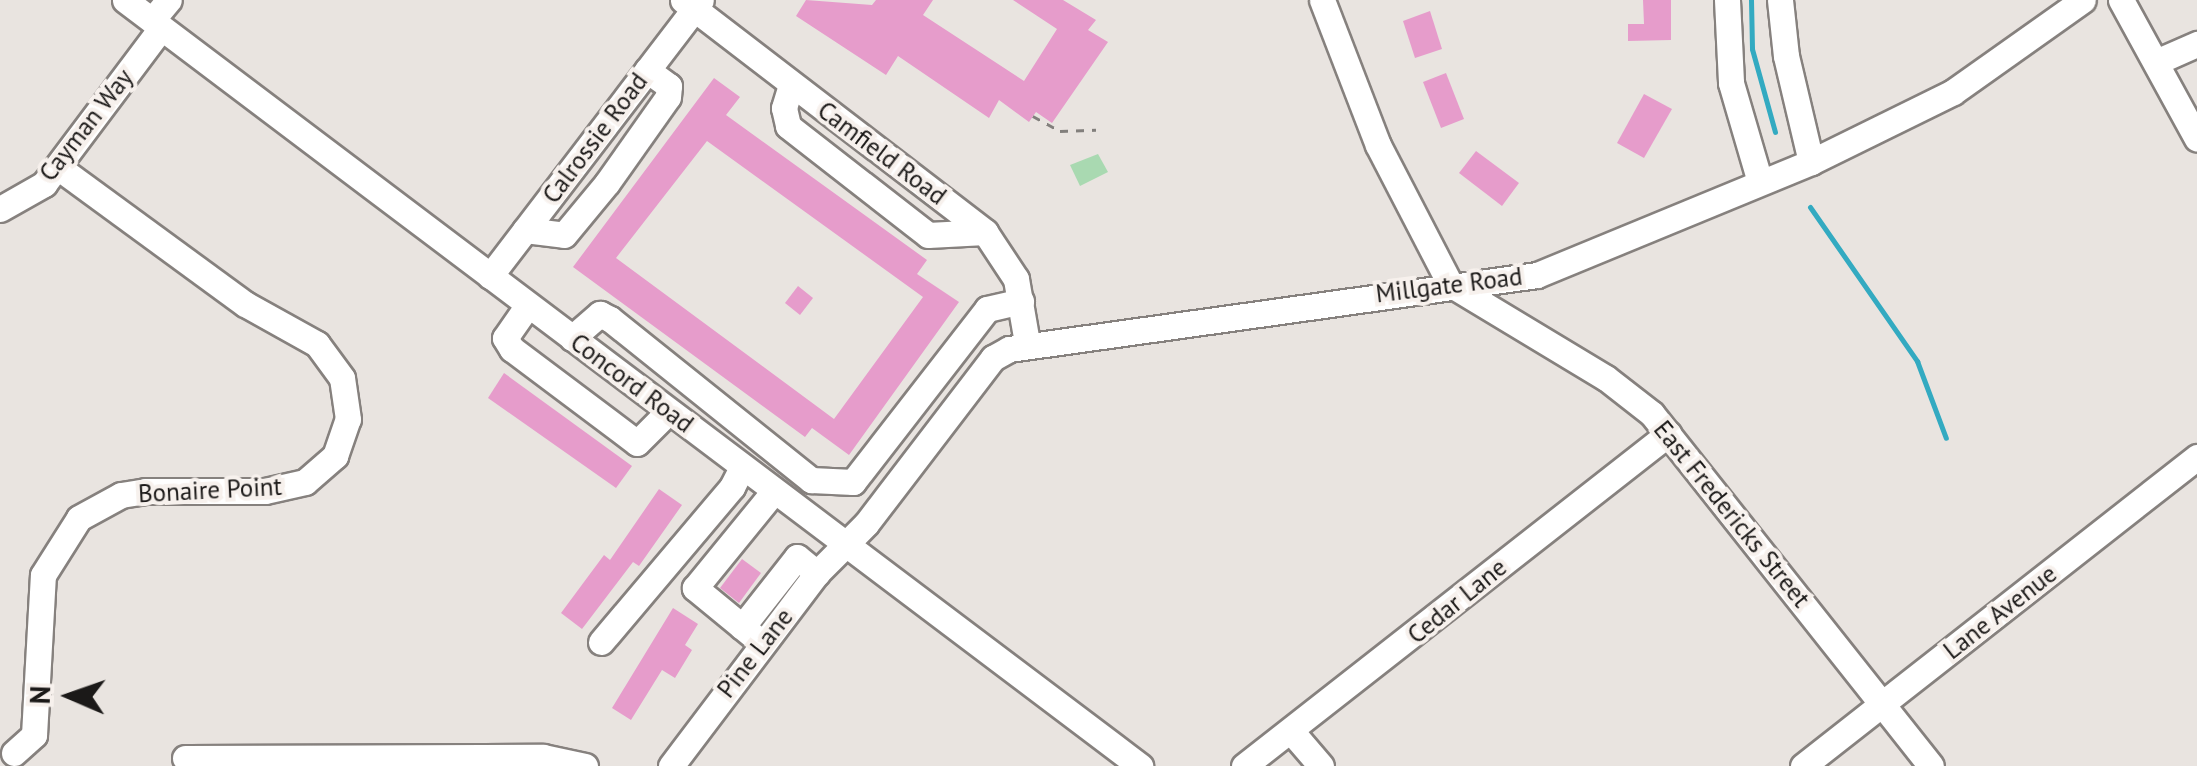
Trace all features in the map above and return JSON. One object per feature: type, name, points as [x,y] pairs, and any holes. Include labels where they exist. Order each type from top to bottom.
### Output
[{"type":"street","name":"Concord Road","points":[[125,0],[1140,766]]},
{"type":"street","name":"Cayman Way","points":[[0,209],[44,184],[58,167],[157,24],[169,0]]},
{"type":"street","points":[[1322,0],[1378,144],[1450,284]]},
{"type":"street","points":[[1727,0],[1732,84],[1760,182]]},
{"type":"street","points":[[1780,0],[1786,56],[1810,162]]},
{"type":"street","name":"Millgate Road","points":[[844,544],[993,358],[1027,343],[1537,274],[1810,162],[1954,92],[2083,0]]},
{"type":"street","points":[[2121,0],[2197,139]]},
{"type":"street","name":"Calrossie Road","points":[[490,276],[647,70],[693,3]]},
{"type":"street","name":"Camfield Road","points":[[693,3],[791,84],[985,232],[1016,279],[1027,343]]},
{"type":"street","points":[[2156,62],[2197,44]]},
{"type":"street","points":[[525,230],[564,235],[606,183],[668,97],[669,86],[647,70]]},
{"type":"street","points":[[791,84],[784,108],[788,126],[928,235],[985,232]]},
{"type":"street","name":"Bonaire Point","points":[[14,753],[34,735],[44,575],[79,518],[110,500],[145,491],[265,491],[305,482],[334,456],[348,418],[342,378],[316,344],[246,304],[58,167]]},
{"type":"street","name":"East Fredericks Street","points":[[1450,284],[1606,378],[1668,434],[1932,766]]},
{"type":"street","points":[[572,338],[600,314],[610,319],[802,473],[825,484],[862,477],[987,309],[1021,301]]},
{"type":"street","points":[[528,305],[505,338],[512,349],[637,443],[669,411]]},
{"type":"street","name":"Cedar Lane","points":[[1244,766],[1668,434]]},
{"type":"street","name":"Lane Avenue","points":[[1802,766],[2197,457]]},
{"type":"street","points":[[600,642],[732,487],[742,467]]},
{"type":"street","points":[[752,635],[695,588],[802,473]]},
{"type":"street","name":"Pine Lane","points":[[671,766],[752,635],[844,544]]},
{"type":"street","points":[[1292,730],[1321,766]]},
{"type":"street","points":[[185,758],[543,757],[585,766]]},
{"type":"path","points":[[1033,116],[1060,131],[1096,130]]},
{"type":"green space","points":[[1098,154],[1108,172],[1080,186],[1070,165]]},
{"type":"building","points":[[806,0],[872,5],[876,0],[933,0],[923,15],[1024,81],[1057,29],[1013,0],[1063,0],[1096,20],[1088,30],[1108,42],[1052,123],[1036,112],[1029,122],[999,100],[989,118],[898,56],[886,75],[796,16]]},
{"type":"building","points":[[1643,0],[1671,0],[1671,40],[1628,41],[1628,24],[1644,24]]},
{"type":"building","points":[[1430,11],[1442,49],[1415,58],[1403,21]]},
{"type":"building","points":[[1446,73],[1464,119],[1441,128],[1423,82]]},
{"type":"building","points":[[714,78],[740,97],[726,115],[927,260],[917,274],[959,302],[849,455],[812,428],[805,437],[573,267]],"holes":[[[707,141],[923,297],[834,419],[616,258]]]},
{"type":"building","points":[[1644,94],[1672,109],[1644,158],[1617,143]]},
{"type":"building","points":[[1476,151],[1519,183],[1502,206],[1459,173]]},
{"type":"building","points":[[798,286],[813,298],[800,315],[785,303]]},
{"type":"building","points":[[504,373],[632,466],[616,488],[488,398]]},
{"type":"building","points":[[659,489],[682,505],[639,566],[633,562],[582,629],[561,613],[604,555],[610,560]]},
{"type":"building","points":[[742,559],[761,573],[739,603],[720,588]]},
{"type":"building","points":[[673,608],[698,624],[685,645],[692,650],[675,678],[662,670],[631,720],[612,708]]},
{"type":"waterway","points":[[1751,0],[1752,49],[1775,132]]},
{"type":"waterway","points":[[1810,207],[1917,361],[1946,438]]}]
